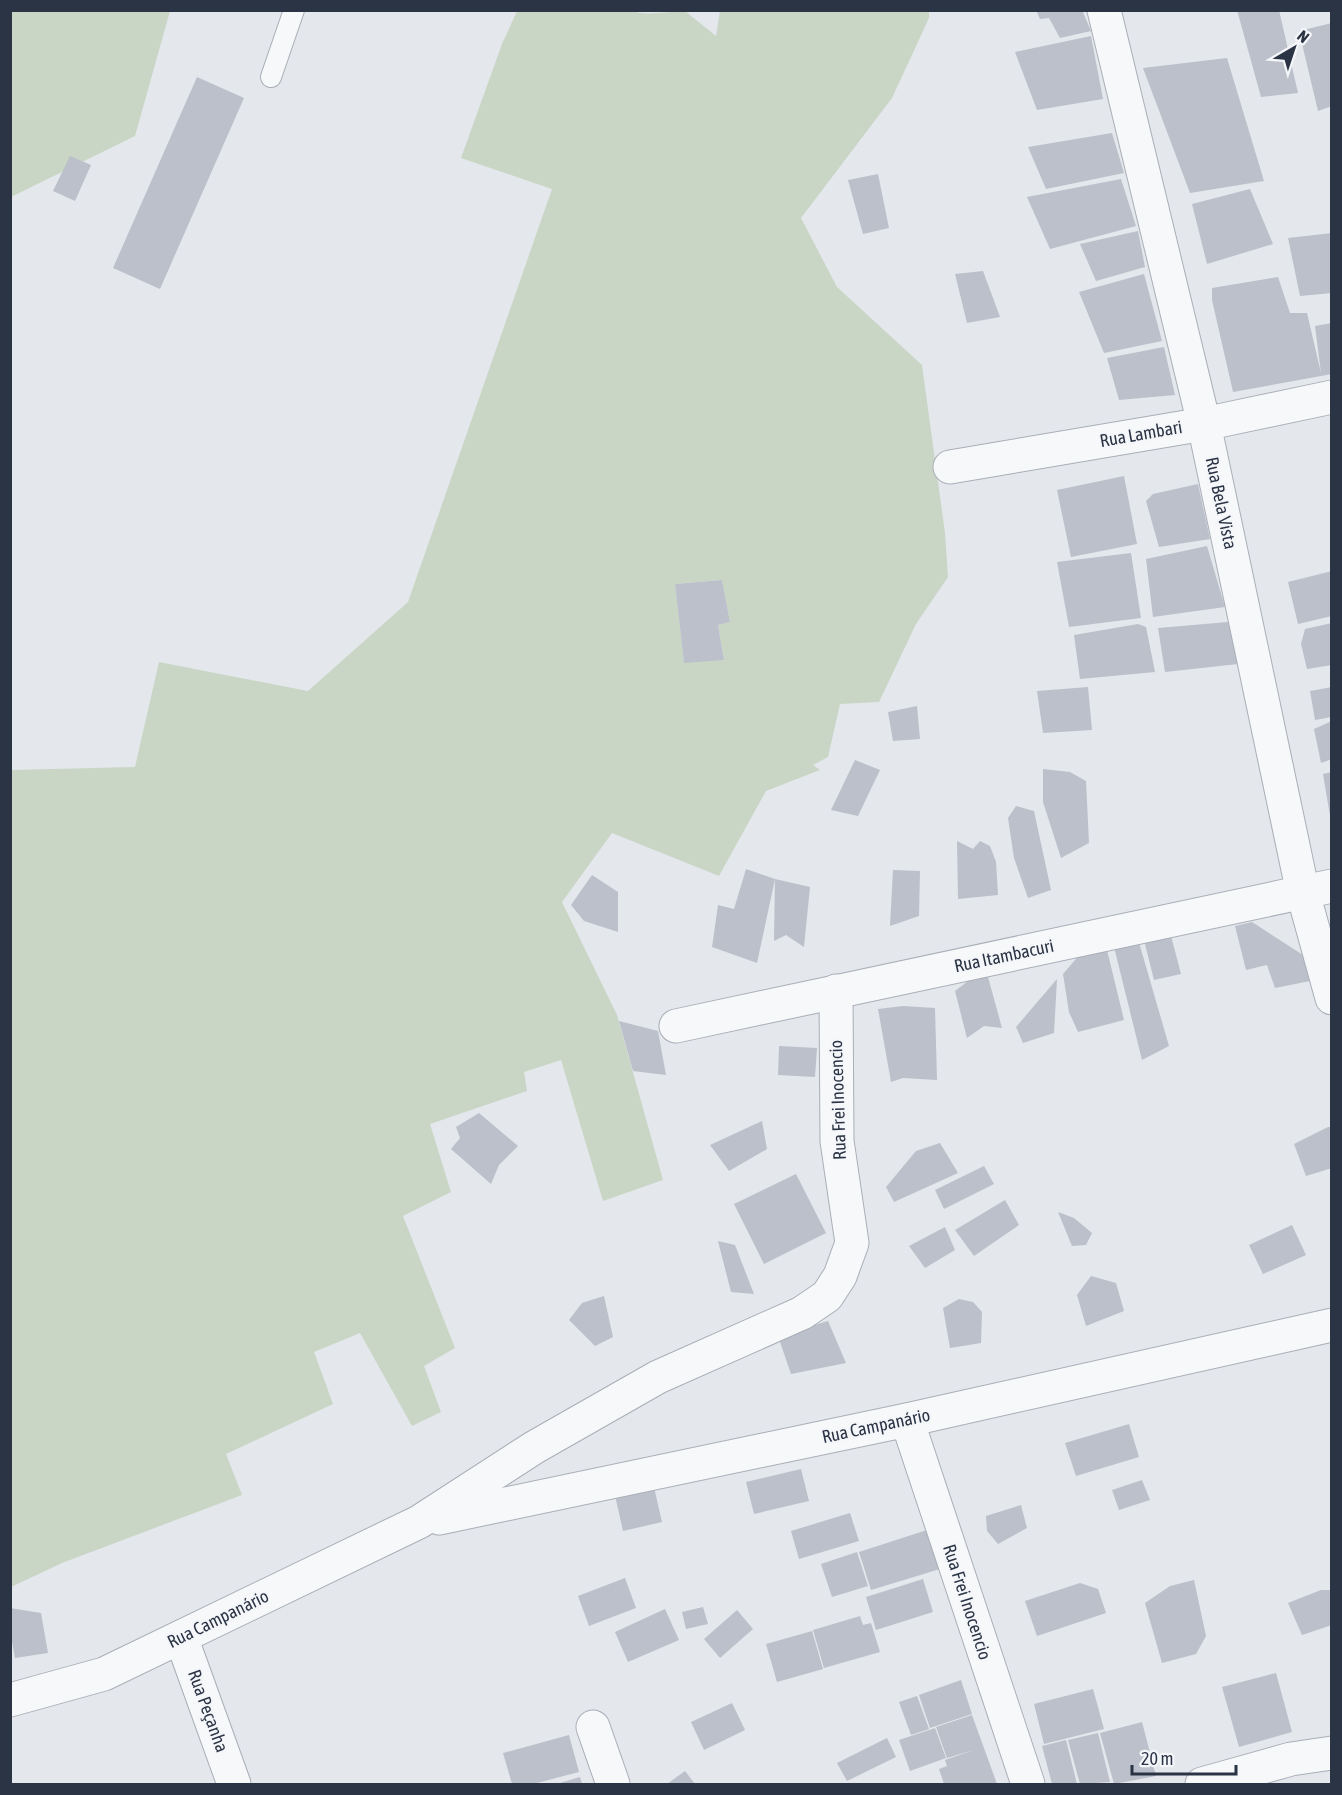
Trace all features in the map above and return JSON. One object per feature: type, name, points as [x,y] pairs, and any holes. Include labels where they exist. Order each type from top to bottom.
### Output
[{"type":"street","name":"Rua Bela Vista","points":[[1105,11],[1317,890],[1332,998]]},
{"type":"street","name":"Rua Lambari","points":[[950,467],[1204,424],[1332,397]]},
{"type":"street","name":"Rua Itambacuri","points":[[676,1026],[1317,890]]},
{"type":"street","name":"Rua Frei Inocencio","points":[[836,991],[837,1141],[852,1243]]},
{"type":"street","name":"Rua Campanário","points":[[10,1700],[104,1674],[418,1522],[535,1447],[658,1377],[802,1313],[827,1296],[840,1276],[852,1243]]},
{"type":"street","name":"Rua Campanário","points":[[418,1522],[907,1420],[1332,1325]]},
{"type":"street","name":"Rua Frei Inocencio","points":[[907,1420],[1028,1785]]},
{"type":"street","name":"Rua Peçanha","points":[[181,1636],[234,1785]]},
{"type":"street","points":[[593,1727],[613,1785]]},
{"type":"street","points":[[1202,1785],[1291,1759],[1332,1753]]},
{"type":"lane","points":[[271,77],[294,10]]},
{"type":"green space","points":[[630,10],[649,13],[685,11],[716,36],[720,11],[929,11],[929,18],[892,98],[801,218],[837,287],[922,365],[945,533],[948,577],[916,624],[879,702],[840,704],[828,757],[813,765],[820,770],[766,791],[719,876],[612,833],[562,902],[617,1015],[663,1180],[603,1201],[561,1060],[524,1072],[527,1091],[430,1124],[451,1192],[403,1216],[455,1348],[424,1366],[441,1412],[412,1426],[360,1333],[314,1352],[333,1404],[226,1454],[242,1495],[62,1563],[11,1587],[11,770],[135,767],[159,662],[308,691],[408,602],[552,189],[461,158],[502,44],[517,11]],"holes":[[[722,580],[730,622],[718,625],[724,660],[684,662],[675,584]]]},
{"type":"green space","points":[[11,11],[170,11],[135,136],[11,197]]},
{"type":"building","points":[[1036,10],[1082,10],[1091,31],[1060,38],[1049,18],[1040,19]]},
{"type":"building","points":[[1237,10],[1279,10],[1298,93],[1261,97]]},
{"type":"building","points":[[1332,23],[1332,106],[1318,111],[1299,31]]},
{"type":"building","points":[[1091,36],[1103,99],[1037,110],[1015,52]]},
{"type":"building","points":[[1227,58],[1264,181],[1190,193],[1143,68]]},
{"type":"building","points":[[197,77],[244,98],[160,289],[113,268]]},
{"type":"building","points":[[1112,133],[1124,173],[1046,189],[1028,147]]},
{"type":"building","points":[[70,156],[91,165],[75,201],[53,191]]},
{"type":"building","points":[[878,174],[889,228],[863,234],[848,180]]},
{"type":"building","points":[[1121,179],[1136,226],[1050,249],[1027,197]]},
{"type":"building","points":[[1250,189],[1273,244],[1207,264],[1192,204]]},
{"type":"building","points":[[1138,231],[1145,267],[1096,281],[1080,244]]},
{"type":"building","points":[[1332,233],[1332,293],[1300,296],[1288,238]]},
{"type":"building","points":[[983,271],[1000,317],[967,323],[955,274]]},
{"type":"building","points":[[1144,274],[1162,341],[1104,353],[1079,292]]},
{"type":"building","points":[[1278,277],[1290,313],[1307,313],[1321,373],[1315,326],[1332,323],[1332,374],[1233,392],[1212,300],[1212,288]]},
{"type":"building","points":[[1164,347],[1175,395],[1119,400],[1107,358]]},
{"type":"building","points":[[1124,476],[1137,544],[1071,557],[1057,490]]},
{"type":"building","points":[[1198,484],[1210,539],[1159,547],[1146,501],[1153,494]]},
{"type":"building","points":[[1207,546],[1225,607],[1153,617],[1146,559]]},
{"type":"building","points":[[1131,553],[1141,618],[1069,627],[1057,562]]},
{"type":"building","points":[[1332,571],[1332,616],[1298,624],[1288,582]]},
{"type":"building","points":[[722,580],[730,622],[718,625],[724,660],[684,663],[675,584]]},
{"type":"building","points":[[1228,622],[1238,664],[1165,672],[1158,628]]},
{"type":"building","points":[[1332,623],[1332,665],[1307,669],[1301,644],[1305,629]]},
{"type":"building","points":[[1138,624],[1146,627],[1155,672],[1080,679],[1074,635]]},
{"type":"building","points":[[1088,687],[1092,730],[1043,733],[1037,691]]},
{"type":"building","points":[[1332,687],[1332,717],[1315,720],[1310,691]]},
{"type":"building","points":[[917,706],[920,739],[893,741],[888,712]]},
{"type":"building","points":[[1332,721],[1332,759],[1321,763],[1314,729]]},
{"type":"building","points":[[855,760],[880,770],[858,816],[831,810]]},
{"type":"building","points":[[1043,769],[1070,772],[1086,781],[1089,843],[1061,858],[1043,802]]},
{"type":"building","points":[[1332,772],[1332,816],[1330,816],[1323,774]]},
{"type":"building","points":[[1016,806],[1034,811],[1051,890],[1028,898],[1014,858],[1008,818]]},
{"type":"building","points":[[957,841],[973,849],[980,841],[990,846],[996,862],[998,895],[958,899]]},
{"type":"building","points":[[746,869],[775,879],[757,963],[712,947],[718,905],[734,909]]},
{"type":"building","points":[[893,870],[920,871],[919,916],[890,926]]},
{"type":"building","points":[[592,875],[618,892],[618,932],[584,921],[571,905]]},
{"type":"building","points":[[775,879],[810,887],[804,947],[786,935],[774,941]]},
{"type":"building","points":[[1252,922],[1303,955],[1315,980],[1275,988],[1267,965],[1246,970],[1235,926]]},
{"type":"building","points":[[1170,932],[1181,974],[1154,980],[1144,940]]},
{"type":"building","points":[[1138,939],[1169,1046],[1142,1060],[1114,947]]},
{"type":"building","points":[[1107,950],[1124,1020],[1078,1032],[1069,1012],[1063,974],[1081,953]]},
{"type":"building","points":[[988,977],[1002,1028],[984,1026],[967,1038],[955,991],[972,978]]},
{"type":"building","points":[[1057,979],[1054,1033],[1023,1043],[1016,1027]]},
{"type":"building","points":[[903,1006],[935,1008],[937,1080],[903,1078],[891,1082],[878,1009]]},
{"type":"building","points":[[619,1021],[658,1031],[666,1075],[633,1071]]},
{"type":"building","points":[[779,1046],[817,1048],[815,1077],[778,1075]]},
{"type":"building","points":[[479,1113],[518,1146],[499,1165],[491,1184],[451,1149],[460,1138],[456,1127]]},
{"type":"building","points":[[762,1121],[767,1149],[729,1171],[710,1145]]},
{"type":"building","points":[[1332,1127],[1332,1168],[1306,1176],[1294,1144]]},
{"type":"building","points":[[940,1143],[958,1173],[894,1202],[886,1187],[916,1151]]},
{"type":"building","points":[[984,1166],[994,1184],[944,1209],[935,1190]]},
{"type":"building","points":[[796,1174],[826,1233],[764,1264],[734,1204]]},
{"type":"building","points":[[1005,1200],[1019,1225],[974,1256],[955,1230]]},
{"type":"building","points":[[1058,1212],[1074,1218],[1092,1233],[1086,1245],[1072,1246]]},
{"type":"building","points":[[1292,1225],[1306,1255],[1263,1274],[1249,1245]]},
{"type":"building","points":[[945,1227],[955,1250],[925,1268],[909,1246]]},
{"type":"building","points":[[718,1241],[735,1245],[754,1294],[731,1292]]},
{"type":"building","points":[[1091,1276],[1116,1283],[1124,1311],[1086,1326],[1077,1295]]},
{"type":"building","points":[[604,1296],[613,1337],[595,1346],[569,1320],[582,1303]]},
{"type":"building","points":[[959,1299],[973,1302],[982,1312],[981,1343],[950,1348],[943,1308]]},
{"type":"building","points":[[828,1321],[846,1363],[791,1374],[778,1336]]},
{"type":"building","points":[[1129,1424],[1139,1457],[1076,1476],[1065,1443]]},
{"type":"building","points":[[801,1469],[809,1501],[754,1514],[746,1482]]},
{"type":"building","points":[[1142,1480],[1150,1500],[1119,1510],[1112,1490]]},
{"type":"building","points":[[653,1483],[662,1522],[623,1531],[614,1491]]},
{"type":"building","points":[[1021,1505],[1027,1528],[998,1544],[987,1531],[986,1516]]},
{"type":"building","points":[[850,1513],[859,1541],[799,1559],[791,1531]]},
{"type":"building","points":[[927,1530],[940,1569],[871,1590],[859,1552]]},
{"type":"building","points":[[857,1552],[868,1586],[832,1597],[821,1564]]},
{"type":"building","points":[[625,1578],[636,1608],[589,1626],[578,1596]]},
{"type":"building","points":[[923,1579],[933,1612],[876,1630],[866,1597]]},
{"type":"building","points":[[1194,1580],[1206,1636],[1196,1654],[1162,1663],[1145,1603],[1170,1586]]},
{"type":"building","points":[[1080,1583],[1098,1589],[1106,1613],[1037,1636],[1025,1601]]},
{"type":"building","points":[[1321,1590],[1332,1590],[1332,1625],[1302,1635],[1288,1603]]},
{"type":"building","points":[[703,1607],[708,1624],[686,1629],[682,1612]]},
{"type":"building","points":[[10,1608],[41,1613],[48,1653],[15,1658],[10,1631]]},
{"type":"building","points":[[665,1609],[679,1640],[628,1662],[615,1632]]},
{"type":"building","points":[[737,1610],[753,1629],[720,1658],[704,1639]]},
{"type":"building","points":[[860,1616],[863,1625],[871,1623],[880,1652],[824,1668],[813,1630]]},
{"type":"building","points":[[812,1631],[823,1669],[777,1682],[766,1644]]},
{"type":"building","points":[[1276,1673],[1292,1732],[1239,1747],[1222,1687]]},
{"type":"building","points":[[961,1680],[972,1714],[930,1728],[919,1695]]},
{"type":"building","points":[[1093,1689],[1104,1729],[1044,1744],[1034,1704]]},
{"type":"building","points":[[917,1696],[929,1729],[911,1735],[899,1702]]},
{"type":"building","points":[[732,1703],[745,1730],[704,1750],[691,1722]]},
{"type":"building","points":[[972,1715],[997,1784],[944,1784],[939,1769],[947,1766],[945,1760],[974,1750],[947,1758],[936,1727]]},
{"type":"building","points":[[1142,1722],[1156,1776],[1114,1784],[1100,1733]]},
{"type":"building","points":[[935,1728],[946,1758],[910,1771],[899,1740]]},
{"type":"building","points":[[1098,1733],[1110,1782],[1080,1784],[1068,1740]]},
{"type":"building","points":[[569,1735],[579,1772],[533,1784],[512,1784],[503,1753]]},
{"type":"building","points":[[887,1738],[896,1757],[847,1781],[837,1763]]},
{"type":"building","points":[[1066,1740],[1077,1784],[1052,1784],[1042,1746]]},
{"type":"building","points":[[685,1771],[695,1784],[667,1784]]},
{"type":"building","points":[[580,1777],[582,1784],[557,1784]]}]
